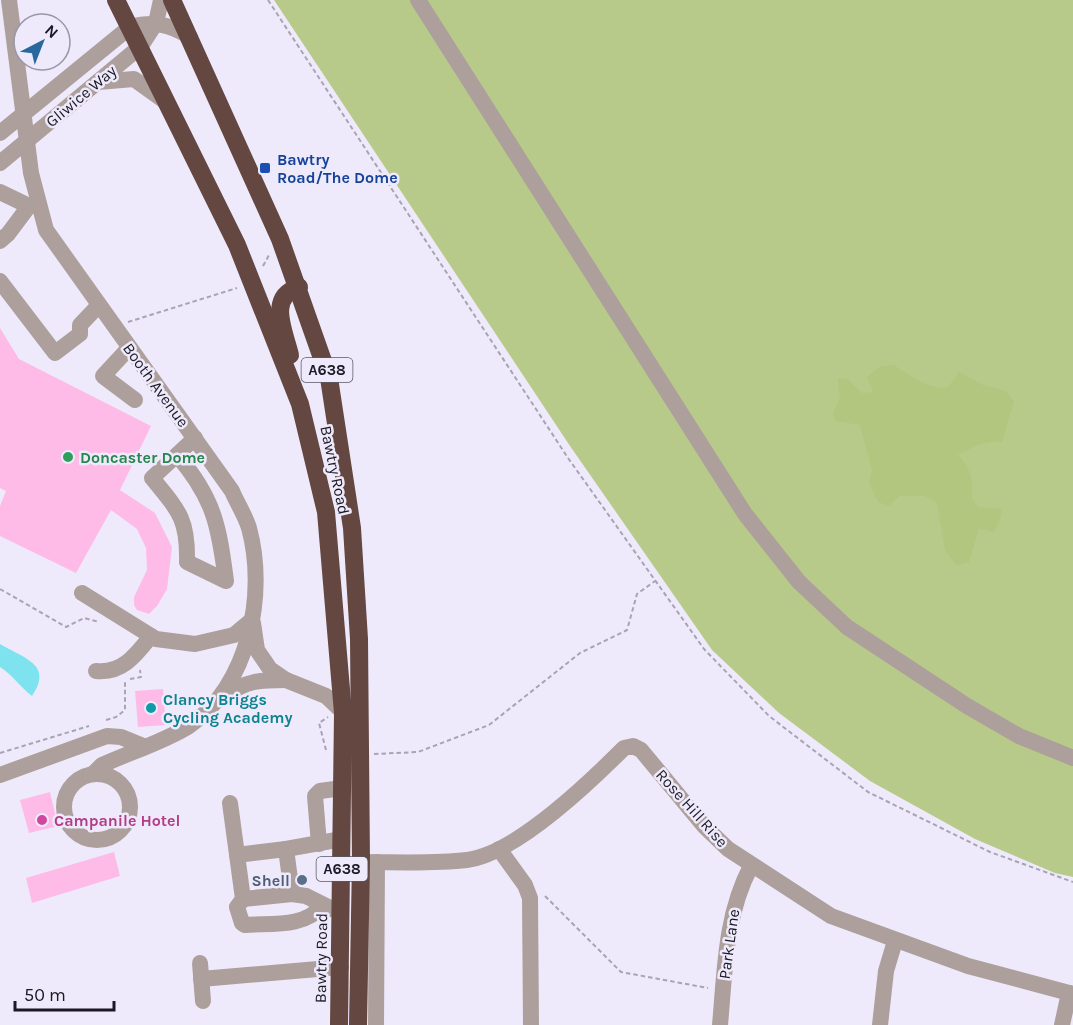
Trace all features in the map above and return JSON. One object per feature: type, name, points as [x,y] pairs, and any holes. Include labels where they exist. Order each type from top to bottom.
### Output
[{"type":"highway","name":"Bawtry Road","points":[[116,0],[141,46],[237,245],[300,404],[326,512],[343,713],[339,1025]]},
{"type":"highway","name":"Bawtry Road","points":[[172,0],[280,239],[330,378],[352,528],[369,862],[358,1025]]},
{"type":"highway","points":[[299,287],[283,295],[279,303],[300,404]]},
{"type":"street","name":"Booth Avenue","points":[[9,0],[24,112],[33,205],[46,230],[113,326],[232,490],[248,527],[256,590],[253,619],[232,680],[212,706],[189,726],[102,765],[93,774]]},
{"type":"street","name":"Gliwice Way","points":[[0,163],[141,46],[156,23],[161,0]]},
{"type":"street","points":[[418,0],[745,514],[799,582],[847,627],[967,705],[1019,736],[1073,758]]},
{"type":"street","name":"Gliwice Way","points":[[0,133],[130,27],[156,23],[178,29],[190,37]]},
{"type":"street","points":[[98,82],[134,79],[169,105]]},
{"type":"street","points":[[0,192],[33,205],[0,241]]},
{"type":"street","points":[[0,281],[55,353],[80,334],[80,326],[99,305]]},
{"type":"street","points":[[129,348],[103,376],[135,400]]},
{"type":"street","points":[[177,455],[196,477],[210,502],[221,537],[226,581],[187,562],[188,534],[176,507],[152,478],[195,438]]},
{"type":"street","points":[[82,593],[156,639],[195,644],[234,634],[253,619]]},
{"type":"street","points":[[253,619],[257,650],[270,669],[286,680],[315,689],[361,728]]},
{"type":"street","points":[[96,671],[109,673],[124,665],[151,636]]},
{"type":"street","points":[[212,706],[246,683],[286,680]]},
{"type":"street","points":[[0,775],[107,736],[121,737],[143,746]]},
{"type":"street","name":"Rose Hill Rise","points":[[369,862],[469,860],[498,849],[571,799],[624,748],[633,746],[641,750],[704,826],[728,849],[831,916],[968,966],[1071,993]]},
{"type":"street","points":[[319,844],[315,796],[320,791],[342,788]]},
{"type":"street","points":[[230,803],[243,899],[237,907],[240,921],[245,925],[305,920],[314,916],[322,906]]},
{"type":"street","points":[[237,855],[342,839]]},
{"type":"street","points":[[286,849],[292,894]]},
{"type":"street","points":[[498,849],[525,885],[530,898],[531,1025]]},
{"type":"street","points":[[369,862],[376,1025]]},
{"type":"street","name":"Park Lane","points":[[720,1025],[728,933],[735,902],[751,866]]},
{"type":"street","points":[[243,899],[292,894],[306,896],[322,906],[342,910]]},
{"type":"street","points":[[880,1025],[884,981],[895,941]]},
{"type":"street","points":[[203,1001],[200,971],[341,967]]},
{"type":"street","points":[[1062,1025],[1071,993]]},
{"type":"path","points":[[268,0],[568,458],[704,649],[769,716],[868,792],[990,852],[1073,882]]},
{"type":"path","points":[[113,326],[252,282],[280,239]]},
{"type":"path","points":[[372,754],[418,752],[489,724],[580,653],[627,630],[637,594],[655,580]]},
{"type":"path","points":[[0,589],[66,627],[84,618],[105,623]]},
{"type":"path","points":[[106,720],[116,717],[124,710],[125,680],[141,677],[138,652]]},
{"type":"path","points":[[0,753],[95,724]]},
{"type":"path","points":[[525,885],[540,891],[621,972],[723,991]]},
{"type":"green space","points":[[274,0],[1073,0],[1073,877],[1055,873],[975,839],[870,781],[779,713],[712,650],[570,446]]},
{"type":"green space","points":[[894,365],[920,381],[941,388],[948,387],[959,372],[983,385],[1006,391],[1014,401],[1002,442],[985,443],[958,455],[968,470],[972,498],[978,507],[1002,509],[994,532],[979,528],[969,562],[956,565],[945,550],[937,503],[925,496],[900,496],[889,506],[878,502],[869,483],[872,470],[860,425],[835,421],[833,413],[840,398],[838,378],[848,379],[861,393],[873,392],[867,377],[881,366]]},
{"type":"water","points":[[0,644],[26,658],[38,669],[40,676],[38,685],[32,696],[0,667]]},
{"type":"building","name":"Doncaster Dome","points":[[0,328],[19,359],[151,426],[120,490],[155,513],[172,547],[167,589],[157,606],[149,614],[137,610],[134,605],[134,597],[147,570],[146,548],[137,529],[111,510],[76,573],[0,536],[0,506],[6,491],[0,488]]},
{"type":"building","name":"Clancy Briggs Cycling Academy","points":[[163,689],[166,725],[138,727],[135,691]]},
{"type":"building","points":[[50,792],[58,826],[29,833],[20,800]]},
{"type":"building","points":[[114,852],[120,876],[32,903],[26,878]]},
{"type":"place","name":"Bawtry Road/The Dome","points":[[265,168]]},
{"type":"place","name":"Doncaster Dome","points":[[68,457]]},
{"type":"place","name":"Clancy Briggs Cycling Academy","points":[[151,708]]},
{"type":"place","name":"Campanile Hotel","points":[[42,820]]},
{"type":"place","name":"Shell","points":[[302,880]]}]
